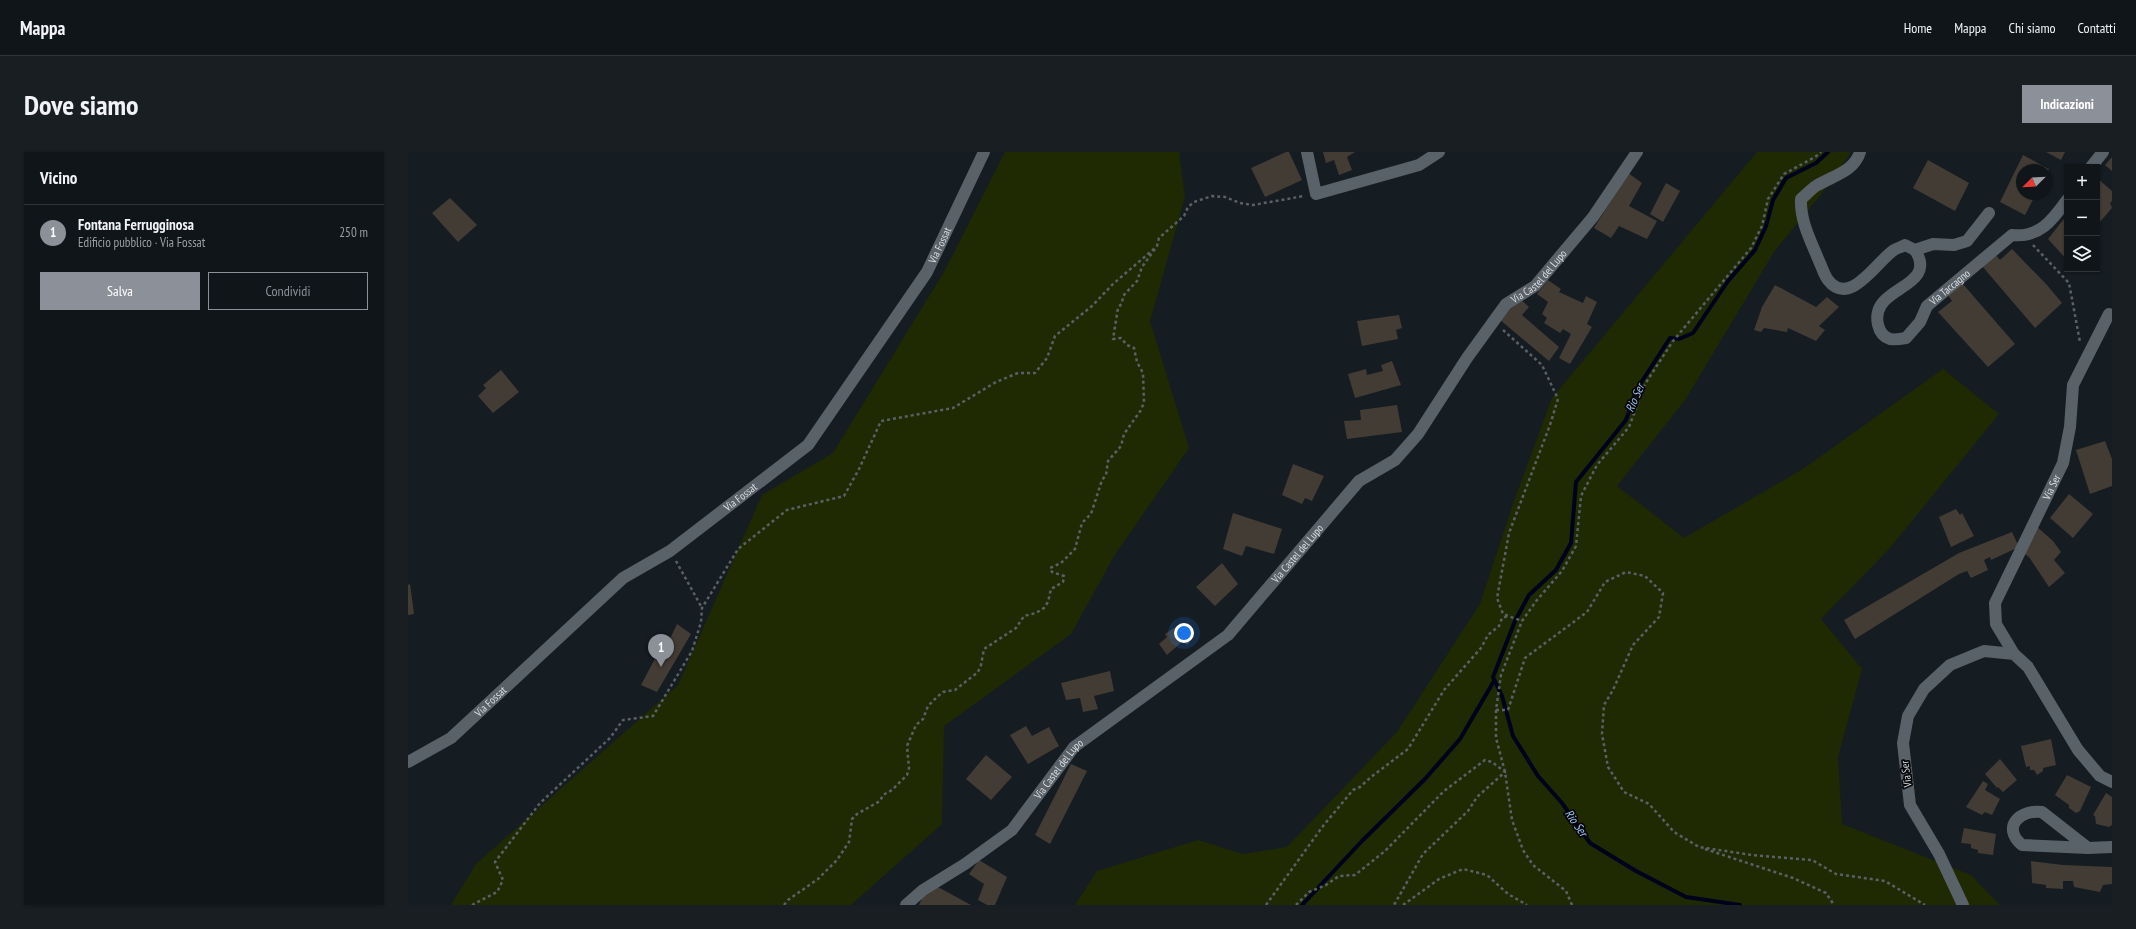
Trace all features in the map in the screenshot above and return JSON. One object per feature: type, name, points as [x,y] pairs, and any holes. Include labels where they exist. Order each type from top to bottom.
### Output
[{"type":"street","name":"Via Fossat","points":[[408,762],[452,738],[623,578],[670,551],[808,445],[927,272],[984,152]]},
{"type":"street","points":[[1307,152],[1316,194],[1419,165],[1438,152]]},
{"type":"street","name":"Via Castel del Lupo","points":[[906,905],[923,890],[965,864],[1012,830],[1074,747],[1228,635],[1359,481],[1395,460],[1418,434],[1467,358],[1506,304],[1535,286],[1593,217],[1637,152]]},
{"type":"street","points":[[1860,152],[1857,162],[1832,178],[1815,186],[1802,199],[1801,209],[1807,232],[1827,279],[1834,286],[1846,289],[1858,285],[1894,250],[1905,245],[1915,250],[1933,244],[1954,245],[1967,241],[1989,213]]},
{"type":"street","points":[[2093,164],[2103,152]]},
{"type":"street","name":"Via Taccagno","points":[[1915,250],[1921,260],[1920,271],[1914,278],[1880,306],[1877,323],[1882,335],[1891,340],[1906,338],[1920,322],[1927,306],[2012,235],[2024,237],[2042,229],[2064,203]]},
{"type":"street","name":"Via Ser","points":[[2109,314],[2073,385],[2070,427],[2063,463],[1995,604],[1996,624],[2014,654],[2028,667],[2078,750],[2100,776],[2112,782]]},
{"type":"street","name":"Via Ser","points":[[1963,905],[1939,854],[1910,805],[1903,743],[1908,716],[1924,689],[1950,664],[1984,650],[2014,654]]},
{"type":"street","points":[[2088,848],[2042,812],[2033,811],[2022,814],[2016,819],[2013,829],[2015,839],[2022,845],[2088,848],[2112,847]]},
{"type":"path","points":[[1572,905],[1566,891],[1533,865],[1523,850],[1512,820],[1505,772],[1496,738],[1496,710],[1501,675],[1520,620],[1562,571],[1576,546],[1581,496],[1597,465],[1629,428],[1645,384],[1677,335],[1751,248],[1762,226],[1768,199],[1784,174],[1816,158],[1821,152]]},
{"type":"path","points":[[784,905],[788,900],[818,879],[837,860],[849,842],[852,819],[857,814],[880,801],[883,795],[892,790],[907,775],[907,746],[909,737],[916,725],[923,719],[928,706],[943,692],[955,690],[968,682],[981,665],[984,649],[1016,628],[1024,616],[1036,613],[1044,608],[1048,602],[1051,589],[1063,582],[1064,576],[1052,572],[1050,568],[1061,563],[1075,549],[1082,523],[1091,514],[1102,480],[1106,475],[1110,457],[1121,446],[1124,434],[1130,429],[1144,402],[1143,373],[1137,362],[1134,348],[1127,345],[1121,338],[1113,339],[1113,331],[1118,308],[1122,303],[1123,296],[1136,281],[1142,267],[1157,246],[1159,238],[1184,216],[1188,207],[1204,197],[1224,197],[1240,203],[1253,205],[1316,194]]},
{"type":"path","points":[[2024,237],[2069,283],[2080,339],[2080,348]]},
{"type":"path","points":[[472,905],[497,892],[503,880],[494,862],[540,803],[610,738],[623,720],[653,716],[692,651],[701,622],[702,608],[738,549],[787,510],[844,496],[859,469],[881,421],[953,408],[996,382],[1018,373],[1036,373],[1047,358],[1055,336],[1092,306],[1113,284],[1157,246]]},
{"type":"path","points":[[1493,321],[1542,365],[1558,399],[1550,425],[1509,533],[1497,598],[1502,614],[1520,620]]},
{"type":"path","points":[[670,551],[702,608]]},
{"type":"path","points":[[1496,710],[1508,710],[1525,658],[1587,612],[1604,582],[1626,572],[1646,576],[1663,593],[1659,617],[1633,645],[1613,690],[1604,705],[1602,734],[1608,767],[1624,792],[1649,804],[1674,832],[1699,847],[1793,878],[1826,893],[1834,905]]},
{"type":"path","points":[[1266,905],[1323,826],[1353,790],[1360,787],[1408,749],[1444,690],[1481,648],[1488,635],[1499,626],[1502,618],[1508,616]]},
{"type":"path","points":[[1296,905],[1309,892],[1326,885],[1339,876],[1356,875],[1385,851],[1444,791],[1485,760],[1492,762],[1505,772]]},
{"type":"path","points":[[1394,905],[1423,854],[1468,811],[1477,797],[1505,772]]},
{"type":"path","points":[[1699,847],[1752,855],[1812,860],[1836,874],[1885,881],[1925,905]]},
{"type":"path","points":[[1403,905],[1440,879],[1463,869],[1487,875],[1508,894],[1528,905]]},
{"type":"green space","points":[[1005,152],[1179,152],[1185,197],[1150,321],[1189,448],[1114,556],[1071,634],[944,726],[942,824],[851,905],[451,905],[476,864],[678,685],[762,495],[833,453],[944,272]]},
{"type":"green space","points":[[1757,152],[1851,152],[1830,183],[1774,252],[1685,400],[1617,486],[1684,538],[1803,469],[1943,369],[1999,414],[1889,549],[1821,619],[1862,669],[1838,757],[1842,824],[1971,875],[2000,905],[1075,905],[1097,871],[1198,840],[1243,854],[1287,847],[1397,732],[1480,604],[1514,501],[1552,398]]},
{"type":"building","points":[[1289,152],[1302,180],[1265,197],[1251,168]]},
{"type":"building","points":[[1323,152],[1355,152],[1347,157],[1352,170],[1339,175],[1334,160],[1326,163]]},
{"type":"building","points":[[2046,152],[2065,152],[2061,160]]},
{"type":"building","points":[[2023,155],[2040,164],[2019,164]]},
{"type":"building","points":[[2112,157],[2112,171],[2105,165]]},
{"type":"building","points":[[1928,160],[1969,183],[1955,211],[1913,188]]},
{"type":"building","points":[[2016,169],[2016,200],[2033,200],[2025,215],[2000,202]]},
{"type":"building","points":[[1628,173],[1642,183],[1629,206],[1657,221],[1647,239],[1619,226],[1611,238],[1594,228]]},
{"type":"building","points":[[2100,181],[2112,191],[2112,201],[2110,203],[2112,208],[2100,222]]},
{"type":"building","points":[[1666,183],[1680,191],[1663,222],[1650,214]]},
{"type":"building","points":[[450,198],[477,225],[458,242],[432,213]]},
{"type":"building","points":[[2064,219],[2064,257],[2048,239]]},
{"type":"building","points":[[2012,249],[2047,285],[2062,303],[2035,328],[1982,266],[1996,255],[2000,260]]},
{"type":"building","points":[[1548,280],[1561,289],[1559,292],[1583,303],[1586,296],[1597,302],[1587,324],[1592,327],[1570,364],[1559,358],[1571,334],[1563,329],[1560,333],[1544,323],[1547,318],[1542,314],[1548,302],[1537,294]]},
{"type":"building","points":[[1962,283],[2015,344],[1988,367],[1938,312],[1952,301],[1948,295]]},
{"type":"building","points":[[1775,285],[1816,307],[1827,297],[1839,307],[1819,326],[1825,330],[1816,341],[1788,328],[1787,332],[1764,328],[1761,332],[1754,330],[1762,307]]},
{"type":"building","points":[[1519,298],[1529,307],[1522,315],[1559,347],[1549,361],[1499,319]]},
{"type":"building","points":[[1399,315],[1402,328],[1396,330],[1398,339],[1362,346],[1357,321]]},
{"type":"building","points":[[1392,361],[1401,385],[1355,398],[1348,374],[1366,369],[1367,375],[1383,371],[1381,365]]},
{"type":"building","points":[[501,370],[519,392],[493,413],[478,396],[486,388],[483,385]]},
{"type":"building","points":[[1397,405],[1402,432],[1347,439],[1344,421],[1361,420],[1360,410]]},
{"type":"building","points":[[2105,441],[2112,459],[2112,486],[2090,494],[2076,450]]},
{"type":"building","points":[[1293,464],[1324,476],[1312,501],[1305,498],[1302,504],[1282,495]]},
{"type":"building","points":[[2069,494],[2093,514],[2073,538],[2050,518]]},
{"type":"building","points":[[1956,509],[1960,515],[1962,513],[1974,536],[1951,547],[1939,517]]},
{"type":"building","points":[[1233,513],[1282,529],[1274,554],[1246,546],[1242,556],[1223,549]]},
{"type":"building","points":[[2036,526],[2053,541],[2061,552],[2054,560],[2065,573],[2049,587],[2029,557],[2022,552]]},
{"type":"building","points":[[2012,532],[2019,547],[1991,560],[1990,557],[1984,560],[1988,570],[1971,578],[1967,571],[1959,574],[1855,639],[1844,620],[1959,553]]},
{"type":"building","points":[[1222,563],[1238,584],[1215,606],[1196,587]]},
{"type":"building","points":[[410,584],[414,614],[408,615],[408,585]]},
{"type":"building","points":[[677,624],[691,634],[657,692],[641,685],[660,649],[666,647]]},
{"type":"building","points":[[1177,626],[1190,642],[1187,645],[1183,641],[1167,655],[1159,644],[1167,637],[1165,634]]},
{"type":"building","points":[[1110,671],[1114,691],[1094,696],[1098,709],[1083,712],[1080,698],[1066,700],[1061,683]]},
{"type":"building","points":[[1026,726],[1032,736],[1049,727],[1059,746],[1028,764],[1010,735]]},
{"type":"building","points":[[2051,739],[2056,765],[2043,768],[2043,771],[2037,775],[2034,770],[2030,770],[2030,766],[2026,767],[2021,746]]},
{"type":"building","points":[[986,755],[1012,777],[991,800],[966,779]]},
{"type":"building","points":[[2000,759],[2017,780],[2003,792],[1998,787],[1997,788],[1985,774]]},
{"type":"building","points":[[1071,764],[1087,771],[1050,844],[1035,835]]},
{"type":"building","points":[[2067,775],[2091,787],[2080,811],[2076,813],[2069,808],[2069,805],[2055,795]]},
{"type":"building","points":[[1983,781],[1988,784],[1985,790],[2000,799],[1992,815],[1985,812],[1982,815],[1966,807]]},
{"type":"building","points":[[2106,793],[2112,797],[2112,825],[2109,827],[2096,824],[2095,816],[2093,815]]},
{"type":"building","points":[[1964,828],[1996,834],[1993,855],[1978,853],[1978,850],[1971,848],[1971,844],[1961,843]]},
{"type":"building","points":[[979,860],[1007,877],[995,905],[987,905],[978,900],[984,884],[969,874]]},
{"type":"building","points":[[2031,861],[2063,865],[2112,867],[2112,884],[2103,885],[2100,892],[2074,887],[2073,881],[2063,881],[2063,889],[2046,888],[2046,885],[2032,883]]},
{"type":"building","points":[[936,886],[971,905],[919,905],[923,896]]},
{"type":"waterway","name":"Rio Ser","points":[[1740,905],[1686,897],[1636,871],[1590,843],[1562,803],[1538,776],[1513,736],[1502,696],[1493,677],[1515,621],[1529,595],[1556,570],[1571,543],[1576,482],[1626,420],[1637,389],[1670,338],[1679,339],[1693,333],[1728,281],[1755,250],[1766,226],[1773,200],[1786,178],[1816,163],[1828,152]]},
{"type":"waterway","name":"Rio Ser","points":[[1302,905],[1362,841],[1425,779],[1460,739],[1494,681]]},
{"type":"place","name":"Fontana Ferrugginosa","points":[[661,667]]}]
